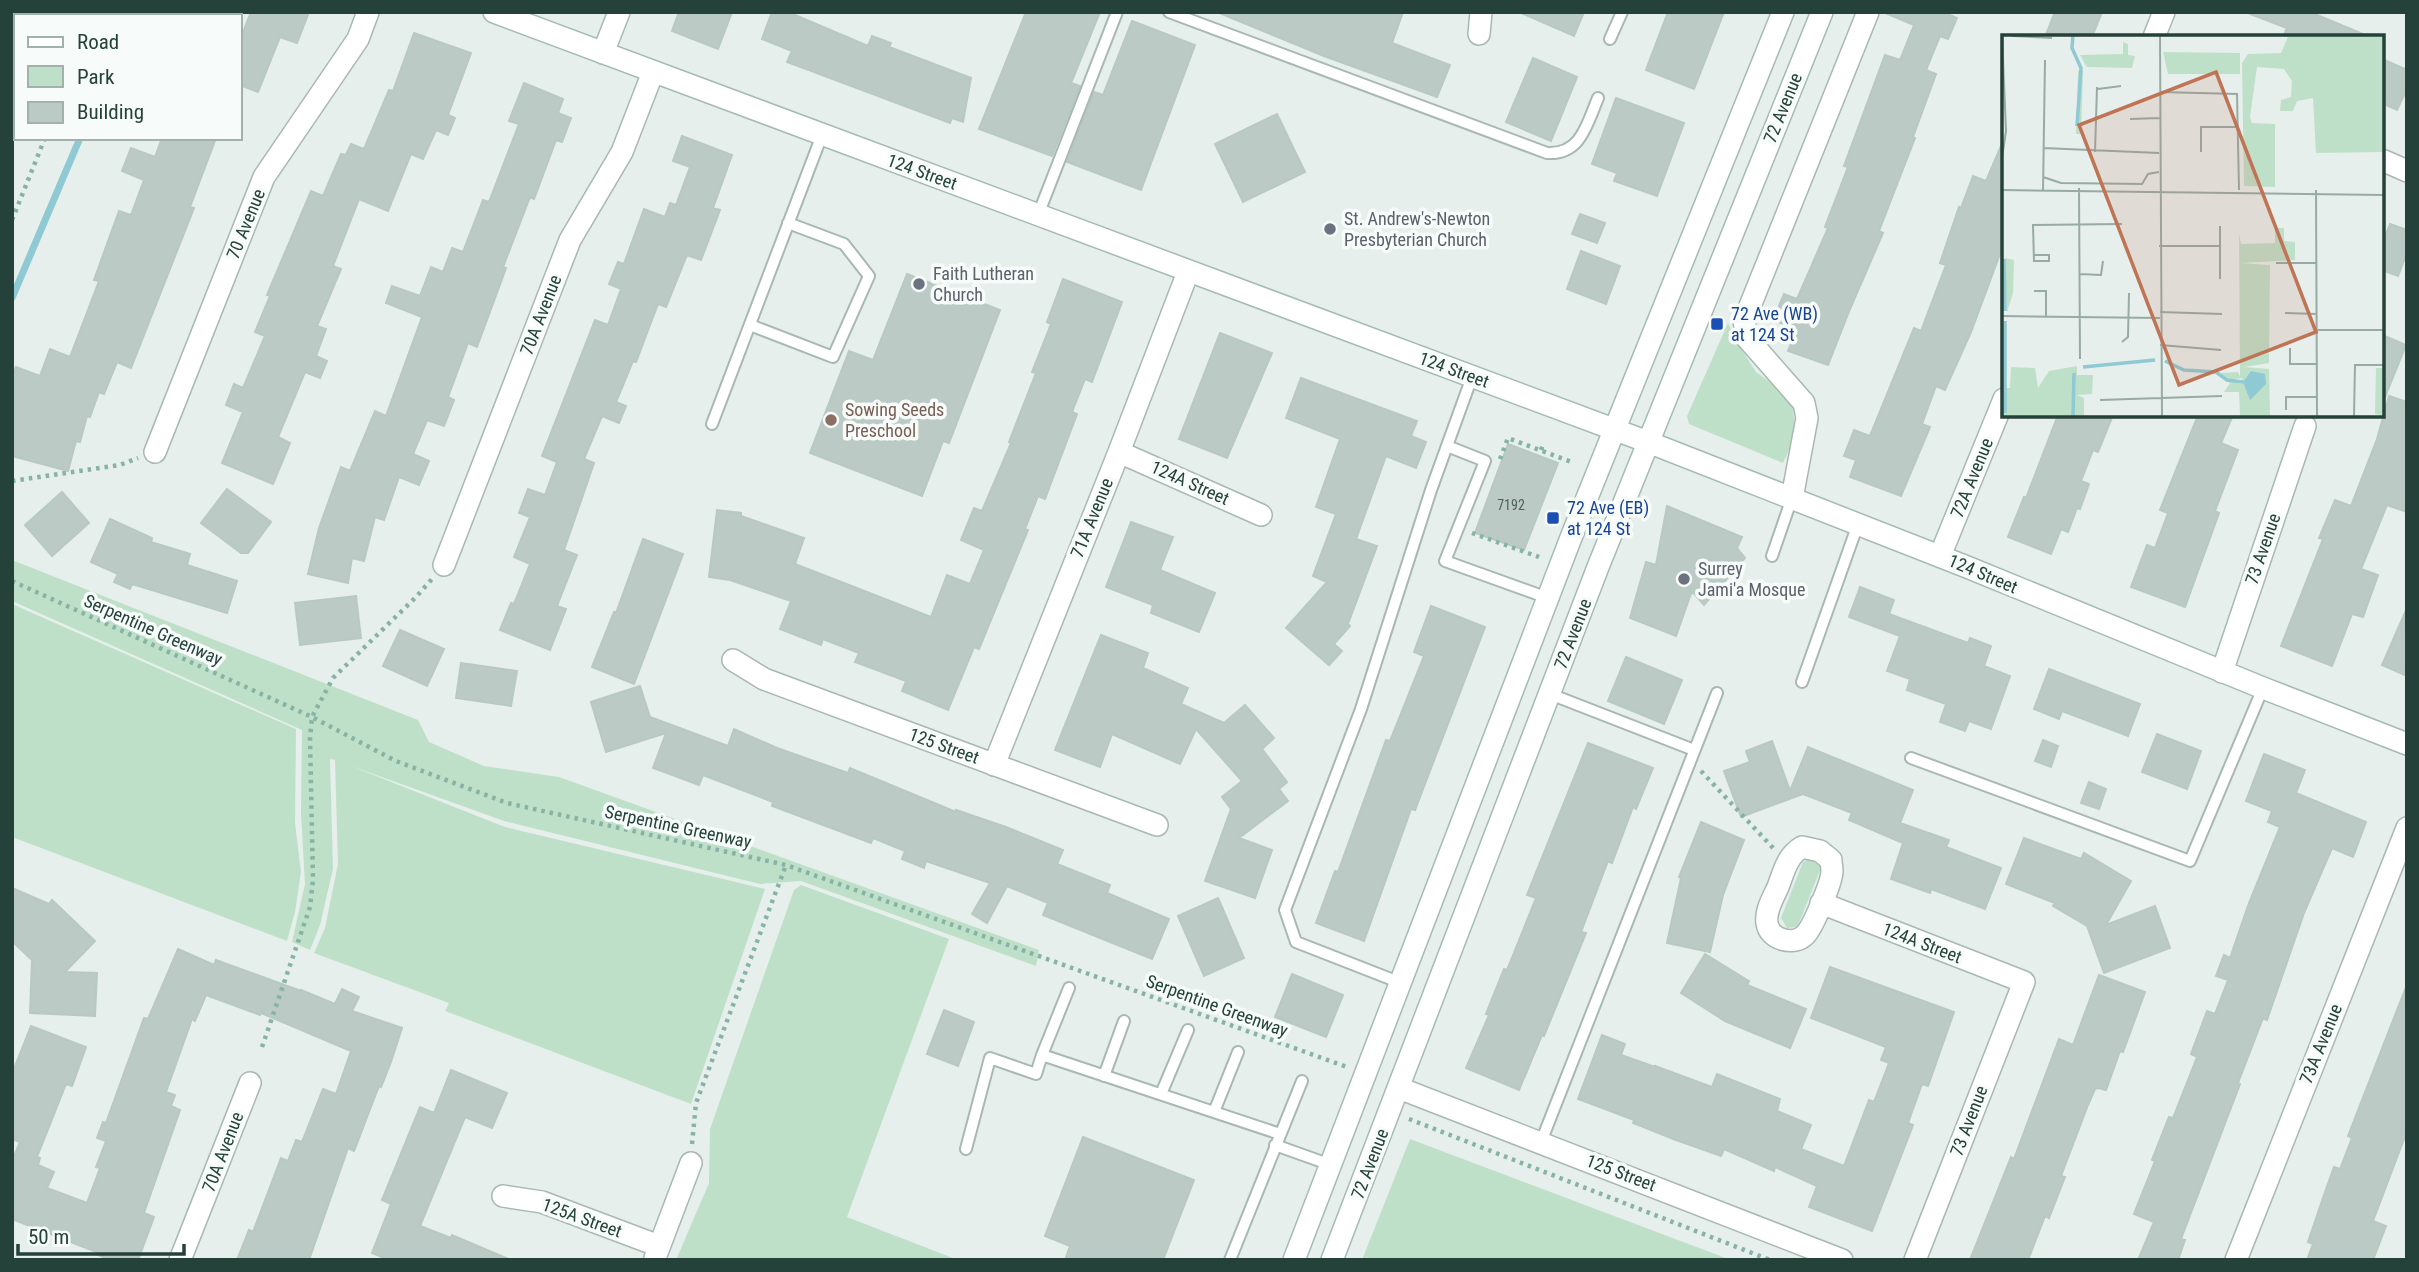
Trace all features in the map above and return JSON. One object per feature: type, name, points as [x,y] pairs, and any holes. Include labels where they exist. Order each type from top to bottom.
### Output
[{"type":"street","name":"70 Avenue","points":[[155,452],[264,177],[358,38],[368,12]]},
{"type":"street","name":"124 Street","points":[[494,12],[1648,442],[2407,744]]},
{"type":"street","points":[[603,53],[619,12]]},
{"type":"street","points":[[1479,34],[1481,12]]},
{"type":"street","name":"72 Avenue","points":[[1294,1260],[1548,598],[1783,12]]},
{"type":"street","name":"72 Avenue","points":[[1332,1260],[1648,442],[1822,12]]},
{"type":"street","points":[[1791,498],[1807,418],[1804,403],[1747,338],[1744,321],[1868,12]]},
{"type":"street","points":[[2155,35],[2164,12]]},
{"type":"street","name":"70A Avenue","points":[[444,565],[570,240],[622,152],[653,72]]},
{"type":"street","points":[[2384,161],[2407,171]]},
{"type":"street","name":"71A Avenue","points":[[993,765],[1188,272]]},
{"type":"street","name":"72A Avenue","points":[[1940,556],[2002,404]]},
{"type":"street","name":"73 Avenue","points":[[2222,672],[2305,426]]},
{"type":"street","name":"124A Street","points":[[1119,452],[1261,515]]},
{"type":"street","name":"125 Street","points":[[733,660],[764,679],[1157,825]]},
{"type":"street","name":"73A Avenue","points":[[2236,1260],[2407,828]]},
{"type":"street","name":"124A Street","points":[[1821,903],[2024,982]]},
{"type":"street","name":"73 Avenue","points":[[1915,1260],[2024,982]]},
{"type":"street","name":"70A Avenue","points":[[180,1260],[250,1083]]},
{"type":"street","name":"125 Street","points":[[1399,1088],[1842,1260]]},
{"type":"street","points":[[656,1253],[691,1163]]},
{"type":"street","name":"125A Street","points":[[503,1196],[542,1202],[656,1253]]},
{"type":"lane","points":[[1038,215],[1117,12]]},
{"type":"lane","points":[[1169,12],[1547,153],[1561,153],[1576,144],[1585,131],[1598,98]]},
{"type":"lane","points":[[1610,39],[1622,12]]},
{"type":"lane","points":[[712,424],[822,135]]},
{"type":"lane","points":[[750,325],[833,357],[869,276],[844,244],[788,223]]},
{"type":"lane","points":[[1401,983],[1296,942],[1285,910],[1361,709],[1472,377]]},
{"type":"lane","points":[[1447,446],[1485,461],[1445,561],[1548,598]]},
{"type":"lane","points":[[1772,555],[1791,498]]},
{"type":"lane","points":[[1802,682],[1858,524]]},
{"type":"lane","points":[[1911,758],[2190,861],[2263,688]]},
{"type":"lane","points":[[1541,1142],[1717,693]]},
{"type":"lane","points":[[1550,694],[1694,750]]},
{"type":"lane","points":[[965,1149],[990,1058],[1036,1074],[1069,988]]},
{"type":"lane","points":[[1104,1076],[1124,1021]]},
{"type":"lane","points":[[1161,1094],[1188,1030]]},
{"type":"lane","points":[[1214,1112],[1238,1052]]},
{"type":"lane","points":[[1042,1055],[1214,1112],[1331,1165]]},
{"type":"lane","points":[[1230,1260],[1302,1081]]},
{"type":"path","points":[[12,220],[44,140]]},
{"type":"path","points":[[1497,466],[1508,438],[1574,463]]},
{"type":"path","points":[[1541,450],[1544,442]]},
{"type":"path","points":[[12,481],[120,465],[155,452]]},
{"type":"path","points":[[1476,523],[1471,534],[1539,557]]},
{"type":"path","points":[[262,1047],[310,908],[313,880],[310,738],[312,717],[333,678],[415,598],[444,565]]},
{"type":"path","name":"Serpentine Greenway","points":[[12,581],[312,717],[396,761],[507,803],[786,865],[1352,1069]]},
{"type":"path","points":[[1690,761],[1769,846],[1779,852]]},
{"type":"path","points":[[691,1163],[695,1103],[786,865]]},
{"type":"path","points":[[1410,1120],[1770,1260]]},
{"type":"green space","points":[[1728,323],[1756,372],[1790,396],[1794,431],[1783,463],[1689,424],[1687,416]]},
{"type":"green space","points":[[12,560],[418,720],[429,742],[484,766],[559,777],[1039,950],[1036,966],[801,881],[760,884],[504,821],[351,766],[505,827],[765,889],[691,1104],[445,1011],[449,1003],[314,953],[325,928],[338,864],[335,760],[330,759],[333,869],[320,925],[310,950],[292,942],[305,884],[301,813],[302,730],[12,601]]},
{"type":"green space","points":[[12,604],[296,729],[295,823],[301,872],[287,941],[12,837]]},
{"type":"green space","points":[[1811,858],[1819,863],[1821,868],[1799,923],[1796,927],[1787,928],[1781,918],[1803,862]]},
{"type":"green space","points":[[801,885],[949,939],[847,1217],[958,1260],[676,1260],[709,1183],[710,1129],[794,890]]},
{"type":"green space","points":[[1410,1139],[1731,1260],[1362,1260]]},
{"type":"building","points":[[251,12],[309,12],[297,43],[280,37],[258,92],[242,86],[242,35]]},
{"type":"building","points":[[679,12],[732,12],[718,49],[672,31]]},
{"type":"building","points":[[772,12],[788,12],[868,46],[872,36],[891,43],[889,47],[971,78],[963,122],[952,118],[950,123],[787,62],[792,51],[762,39]]},
{"type":"building","points":[[1026,12],[1100,12],[1071,83],[1080,86],[1052,156],[979,129]]},
{"type":"building","points":[[1217,12],[1403,12],[1392,43],[1450,65],[1437,97],[1324,56]]},
{"type":"building","points":[[1519,12],[1584,12],[1574,36]]},
{"type":"building","points":[[1668,12],[1724,12],[1694,89],[1646,70]]},
{"type":"building","points":[[1883,12],[1943,12],[1957,18],[1948,39],[1940,36],[1926,70],[1936,74],[1913,137],[1915,138],[1879,231],[1883,233],[1828,365],[1788,351],[1797,329],[1773,320],[1784,294],[1797,299],[1828,228],[1825,227],[1848,167],[1844,166],[1885,55],[1900,60],[1914,25]]},
{"type":"building","points":[[2055,12],[2102,12],[2093,35],[2046,35]]},
{"type":"building","points":[[2310,12],[2365,35],[2284,35],[2287,28],[2250,14]]},
{"type":"building","points":[[1132,21],[1195,45],[1141,190],[1067,162],[1094,92],[1103,95]]},
{"type":"building","points":[[414,33],[471,53],[448,115],[455,118],[448,135],[436,130],[423,159],[411,154],[388,211],[359,199],[333,266],[341,269],[317,326],[326,329],[316,356],[327,361],[320,378],[305,372],[278,437],[290,443],[273,484],[222,463],[243,412],[226,405],[234,384],[243,388],[265,336],[255,332],[270,296],[267,295],[311,191],[323,196],[341,154],[346,155],[351,144],[364,149],[389,90],[393,91]]},
{"type":"building","points":[[1533,58],[1577,77],[1551,141],[1506,122]]},
{"type":"building","points":[[2384,60],[2407,70],[2407,89],[2397,110],[2384,104]]},
{"type":"building","points":[[524,83],[563,99],[558,113],[571,118],[562,142],[556,140],[534,199],[530,197],[503,267],[506,268],[477,347],[468,343],[448,397],[454,400],[444,426],[427,420],[413,454],[429,461],[419,485],[399,477],[384,520],[375,517],[364,561],[352,558],[348,583],[308,574],[319,528],[341,467],[350,471],[375,411],[386,416],[422,317],[386,303],[392,286],[420,296],[431,267],[443,272],[452,248],[463,252],[483,200],[489,202],[519,124],[509,121]]},
{"type":"building","points":[[1616,98],[1684,123],[1657,196],[1614,181],[1617,173],[1592,164]]},
{"type":"building","points":[[1277,114],[1305,172],[1243,202],[1215,144]]},
{"type":"building","points":[[682,136],[732,155],[713,208],[720,210],[701,260],[687,255],[666,307],[658,304],[636,362],[633,361],[616,402],[626,406],[619,423],[602,416],[584,459],[594,463],[564,550],[577,555],[557,606],[566,609],[550,650],[500,630],[530,564],[514,557],[530,517],[519,513],[528,489],[545,495],[557,462],[542,456],[595,320],[608,325],[621,289],[609,284],[618,262],[624,264],[644,209],[665,217],[670,203],[676,205],[690,167],[673,161]]},
{"type":"building","points":[[161,140],[215,140],[190,207],[194,208],[131,368],[117,362],[104,394],[99,392],[90,417],[87,416],[80,442],[76,441],[68,471],[12,456],[12,378],[16,367],[40,376],[50,349],[70,357],[99,281],[94,280],[119,211],[131,215],[144,180],[122,171],[131,148],[155,157]]},
{"type":"building","points":[[2002,144],[2002,248],[1971,332],[1945,390],[1936,386],[1922,424],[1930,427],[1901,496],[1850,477],[1856,460],[1844,456],[1854,430],[1870,436],[1914,328],[1921,331],[1946,265],[1940,263],[1973,176],[1986,181]]},
{"type":"building","points":[[1580,214],[1605,223],[1597,243],[1572,234]]},
{"type":"building","points":[[2390,224],[2407,230],[2407,253],[2398,276],[2384,271],[2384,240]]},
{"type":"building","points":[[1581,251],[1620,266],[1606,304],[1567,289]]},
{"type":"building","points":[[907,274],[1000,310],[949,443],[943,441],[922,496],[810,453],[849,351],[873,360]]},
{"type":"building","points":[[1063,279],[1122,302],[1092,382],[1085,379],[1072,412],[1077,414],[1045,499],[1038,496],[1025,529],[1028,530],[979,649],[974,647],[948,710],[902,691],[906,681],[855,662],[859,653],[823,639],[821,645],[780,629],[791,601],[730,580],[709,577],[717,510],[741,513],[741,516],[804,538],[795,564],[931,617],[947,575],[970,584],[984,550],[961,540],[974,508],[982,511],[1011,443],[1009,442],[1036,373],[1032,372],[1051,324],[1047,322]]},
{"type":"building","points":[[1220,333],[1272,353],[1227,458],[1179,439]]},
{"type":"building","points":[[2384,336],[2406,345],[2384,400]]},
{"type":"building","points":[[1301,378],[1417,421],[1411,436],[1426,442],[1416,468],[1386,456],[1356,539],[1377,546],[1348,624],[1350,626],[1334,644],[1342,651],[1329,665],[1286,628],[1327,582],[1313,576],[1336,514],[1316,507],[1340,439],[1286,418]]},
{"type":"building","points":[[2389,396],[2407,402],[2407,512],[2387,505],[2361,569],[2378,575],[2363,617],[2352,614],[2332,666],[2281,646],[2323,539],[2319,538],[2335,500],[2351,506]]},
{"type":"building","points":[[2058,416],[2113,416],[2098,452],[2093,450],[2081,481],[2089,484],[2080,509],[2077,508],[2068,532],[2061,529],[2051,554],[2008,537],[2024,497],[2026,498]]},
{"type":"building","points":[[2198,416],[2233,416],[2221,443],[2238,450],[2215,511],[2219,513],[2185,607],[2131,587],[2147,545],[2155,548],[2168,513],[2160,510]]},
{"type":"building","points":[[1508,444],[1558,463],[1524,550],[1475,533]]},
{"type":"building","points":[[227,489],[271,522],[248,553],[241,553],[201,523]]},
{"type":"building","points":[[62,492],[89,523],[52,556],[25,525]]},
{"type":"building","name":"Surrey Jami'a Mosque","points":[[1667,506],[1742,537],[1737,548],[1745,558],[1704,605],[1692,591],[1676,636],[1630,618],[1646,562],[1656,565]]},
{"type":"building","points":[[110,519],[152,538],[151,542],[190,554],[187,565],[237,581],[227,613],[132,584],[130,589],[114,582],[118,574],[91,562]]},
{"type":"building","points":[[1131,522],[1173,537],[1160,570],[1215,593],[1199,632],[1151,613],[1153,605],[1106,587]]},
{"type":"building","points":[[643,539],[683,554],[634,684],[592,667],[614,612],[616,613]]},
{"type":"building","points":[[1860,587],[1894,600],[1889,614],[1968,643],[1970,638],[1991,646],[1984,666],[2010,676],[1991,729],[1969,721],[1965,731],[1940,722],[1946,704],[1907,690],[1910,679],[1887,671],[1900,636],[1849,617]]},
{"type":"building","points":[[356,596],[361,638],[300,645],[295,603]]},
{"type":"building","points":[[1431,606],[1485,627],[1415,810],[1411,809],[1364,941],[1316,923],[1335,871],[1338,872],[1386,740],[1390,741],[1424,656],[1414,652]]},
{"type":"building","points":[[2407,608],[2407,676],[2382,665]]},
{"type":"building","points":[[400,630],[444,649],[427,686],[383,666]]},
{"type":"building","points":[[1101,635],[1148,653],[1143,668],[1188,688],[1181,704],[1224,723],[1245,705],[1274,738],[1262,749],[1287,782],[1279,789],[1288,801],[1239,838],[1272,850],[1255,898],[1205,881],[1231,809],[1222,797],[1242,781],[1196,729],[1180,764],[1112,734],[1100,767],[1055,750]]},
{"type":"building","points":[[1626,657],[1682,680],[1664,724],[1608,701]]},
{"type":"building","points":[[461,663],[517,671],[511,706],[456,698]]},
{"type":"building","points":[[2049,669],[2140,704],[2128,736],[2062,711],[2059,719],[2034,709]]},
{"type":"building","points":[[640,686],[650,717],[728,746],[734,729],[777,748],[848,773],[850,768],[956,812],[1006,827],[1063,850],[1057,864],[1110,885],[1107,893],[1169,919],[1152,959],[1043,915],[1048,903],[1007,886],[987,923],[972,914],[990,883],[926,861],[924,868],[902,859],[905,851],[873,838],[871,843],[772,806],[773,802],[703,775],[699,785],[653,768],[666,733],[606,752],[591,702]]},
{"type":"building","points":[[2157,734],[2201,751],[2187,789],[2142,772]]},
{"type":"building","points":[[2043,740],[2058,746],[2051,767],[2035,761]]},
{"type":"building","points":[[1772,741],[1790,791],[1808,747],[1913,790],[1900,823],[1949,840],[1946,847],[2001,868],[1985,909],[1931,889],[1930,893],[1891,879],[1903,843],[1849,820],[1852,813],[1803,794],[1741,817],[1724,771],[1750,762],[1746,751]]},
{"type":"building","points":[[1588,743],[1653,768],[1636,809],[1633,807],[1612,863],[1608,861],[1581,932],[1586,933],[1519,1090],[1466,1068],[1489,1015],[1486,1014],[1504,969],[1507,970],[1536,898],[1527,895]]},
{"type":"building","points":[[2264,754],[2305,770],[2296,793],[2366,822],[2353,857],[2332,848],[2304,913],[2267,1020],[2263,1018],[2181,1239],[2185,1240],[2178,1260],[2138,1260],[2154,1222],[2134,1214],[2169,1117],[2173,1118],[2197,1057],[2191,1054],[2207,1011],[2215,1014],[2228,980],[2216,976],[2224,955],[2230,958],[2280,827],[2268,822],[2272,811],[2246,801]]},
{"type":"building","points":[[2089,782],[2106,789],[2099,809],[2081,803]]},
{"type":"building","points":[[1701,822],[1744,840],[1723,895],[1710,952],[1667,943],[1681,878],[1679,877]]},
{"type":"building","points":[[2024,838],[2081,859],[2084,853],[2131,881],[2106,925],[2155,906],[2170,948],[2104,973],[2087,926],[2053,906],[2055,903],[2006,884]]},
{"type":"building","points":[[12,888],[49,904],[52,900],[95,941],[65,972],[97,973],[95,1016],[30,1013],[32,960],[12,941]]},
{"type":"building","points":[[1218,898],[1244,958],[1204,976],[1178,916]]},
{"type":"building","points":[[178,949],[214,965],[216,960],[335,1004],[342,989],[359,997],[352,1011],[402,1028],[391,1062],[354,1151],[348,1148],[309,1260],[237,1260],[249,1230],[253,1232],[281,1158],[288,1161],[296,1140],[302,1142],[323,1089],[336,1094],[351,1051],[261,1013],[260,1015],[206,995],[195,1021],[192,1019],[166,1092],[175,1095],[171,1106],[180,1110],[144,1213],[154,1217],[138,1260],[111,1260],[12,1219],[12,1161],[20,1142],[12,1139],[12,1074],[31,1026],[86,1047],[72,1086],[66,1084],[37,1157],[40,1158],[38,1165],[54,1172],[47,1188],[87,1203],[100,1168],[96,1167],[106,1141],[97,1138],[103,1122],[106,1123],[144,1018],[148,1019]]},
{"type":"building","points":[[1705,954],[1749,981],[1747,985],[1806,1009],[1790,1048],[1725,1021],[1681,993]]},
{"type":"building","points":[[1830,967],[1954,1012],[1928,1086],[1922,1084],[1908,1123],[1913,1125],[1872,1231],[1809,1207],[1817,1186],[1775,1167],[1774,1171],[1724,1149],[1721,1156],[1578,1099],[1602,1035],[1625,1044],[1621,1055],[1712,1087],[1717,1074],[1780,1099],[1777,1111],[1811,1125],[1801,1149],[1844,1166],[1869,1100],[1874,1102],[1889,1063],[1881,1060],[1886,1047],[1811,1018]]},
{"type":"building","points":[[1292,974],[1343,995],[1326,1037],[1275,1017]]},
{"type":"building","points":[[2099,975],[2145,992],[2106,1090],[2095,1089],[2088,1105],[2061,1176],[2065,1177],[2049,1218],[2045,1216],[2028,1260],[1970,1260],[2011,1157],[2014,1159],[2059,1039],[2073,1045]]},
{"type":"building","points":[[2406,987],[2407,1131],[2373,1221],[2386,1226],[2373,1260],[2307,1260],[2313,1244],[2308,1242],[2334,1167],[2340,1169],[2352,1138],[2348,1136]]},
{"type":"building","points":[[944,1010],[974,1022],[958,1066],[927,1054]]},
{"type":"building","points":[[451,1070],[507,1093],[492,1128],[465,1117],[420,1226],[451,1238],[452,1235],[511,1260],[389,1260],[372,1253],[391,1204],[382,1200],[420,1107],[434,1113]]},
{"type":"building","points":[[1083,1137],[1194,1180],[1163,1260],[1065,1260],[1070,1246],[1045,1236]]},
{"type":"waterway","points":[[12,298],[79,140]]},
{"type":"place","name":"St. Andrew's-Newton Presbyterian Church","points":[[1330,229]]},
{"type":"place","name":"Faith Lutheran Church","points":[[919,284]]},
{"type":"place","name":"72 Ave (WB) at 124 St","points":[[1717,324]]},
{"type":"place","name":"Sowing Seeds Preschool","points":[[831,420]]},
{"type":"place","name":"72 Ave (EB) at 124 St","points":[[1553,518]]},
{"type":"place","name":"Surrey Jami'a Mosque","points":[[1684,579]]}]
